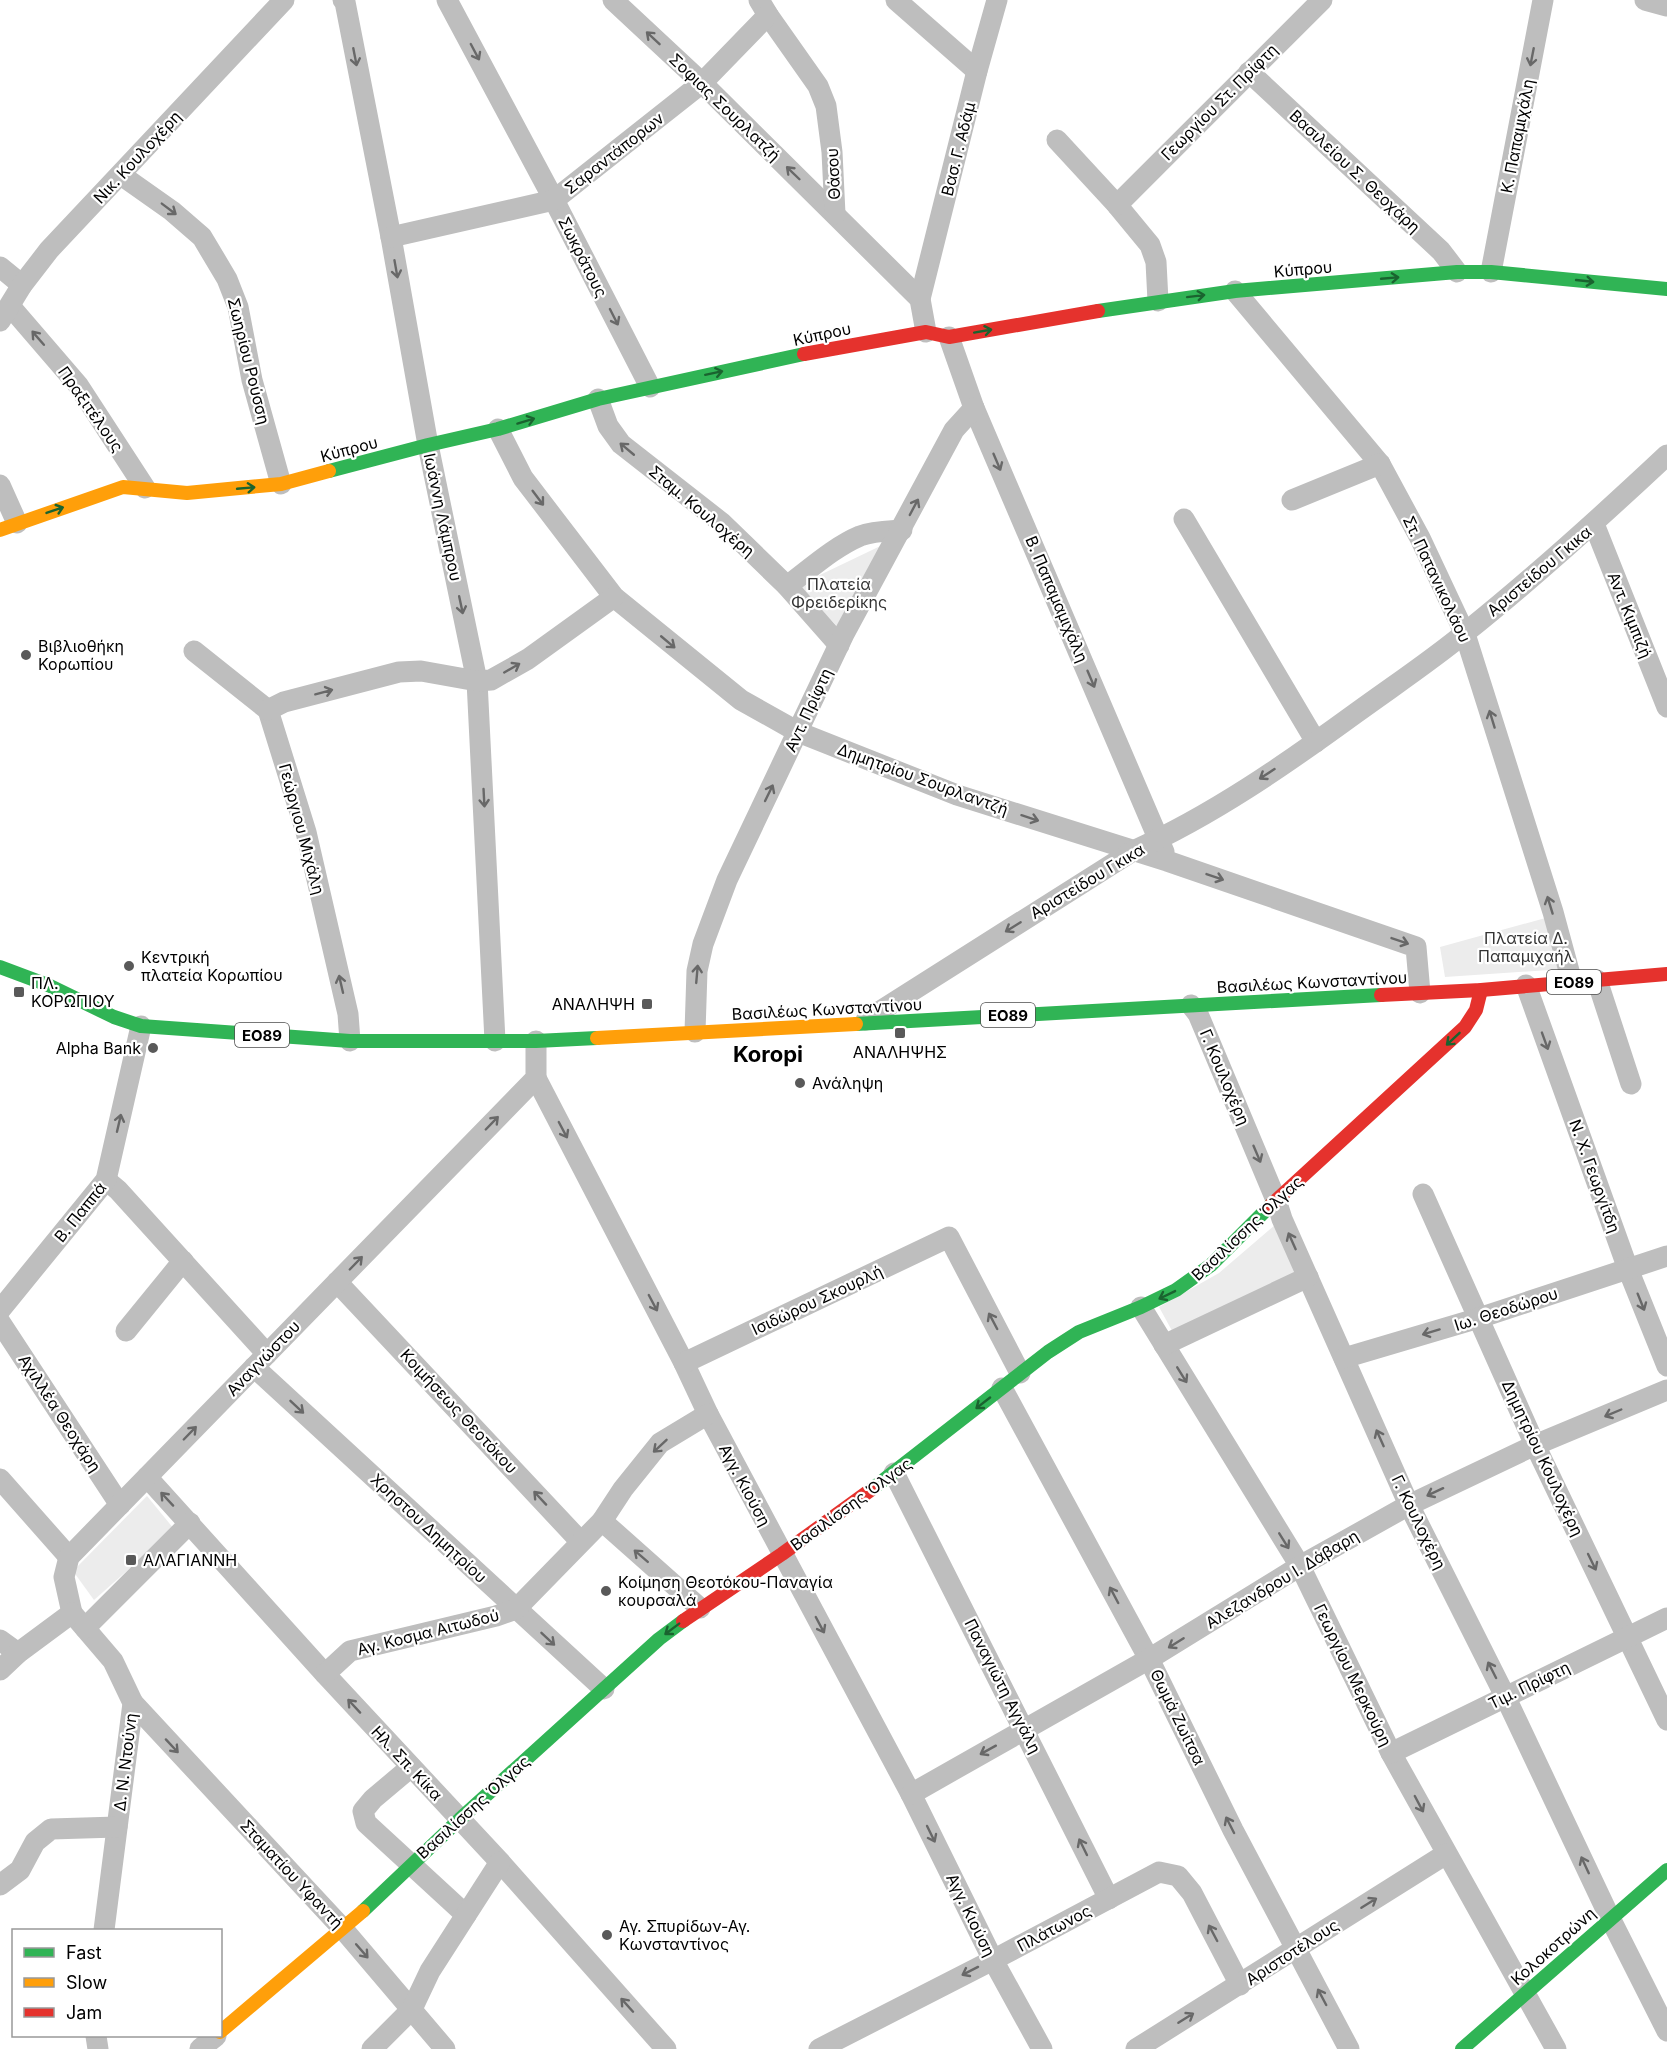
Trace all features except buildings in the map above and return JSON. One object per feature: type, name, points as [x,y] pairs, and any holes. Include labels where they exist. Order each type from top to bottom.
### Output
[{"type":"street","name":"Νικ. Κουλοχέρη","points":[[5,314],[22,285],[49,250],[284,0]]},
{"type":"street","name":"Ιωάννη Λάμπρου","points":[[343,0],[391,237],[428,445],[477,681],[495,1041]]},
{"type":"street","name":"Σωκράτους","points":[[447,0],[555,200],[650,387]]},
{"type":"street","name":"Σοφιας Σουρλατζή","points":[[614,0],[835,214]]},
{"type":"street","points":[[896,0],[977,71]]},
{"type":"street","name":"Βασ. Γ. Αδάμ","points":[[920,299],[997,0]]},
{"type":"street","name":"Γεωργίου Στ. Πρίφτη","points":[[1117,205],[1322,0]]},
{"type":"street","name":"Κ. Παπαμιχάλη","points":[[1491,272],[1543,0]]},
{"type":"street","points":[[1645,0],[1667,6]]},
{"type":"street","name":"Σαραντάπορων","points":[[391,237],[555,200],[702,84],[763,7]]},
{"type":"street","name":"Θάσου","points":[[763,7],[818,86],[826,106],[832,152],[835,214],[920,299]]},
{"type":"street","name":"Βασιλείου Σ. Θεοχάρη","points":[[1249,72],[1441,251],[1457,272]]},
{"type":"street","points":[[1058,140],[1150,245],[1156,262],[1158,301]]},
{"type":"street","name":"Σωηρίου Ρούσση","points":[[121,175],[172,211],[202,237],[227,279],[238,307],[252,380],[280,484]]},
{"type":"street","points":[[0,267],[22,285]]},
{"type":"street","name":"Κύπρου","points":[[9,526],[123,487],[187,493],[280,484],[498,429],[598,399],[853,344],[926,332],[949,337],[1158,301],[1235,291],[1457,272],[1491,272],[1667,289]]},
{"type":"street","name":"Στ. Πατανικολάου","points":[[1235,291],[1380,464],[1420,538],[1465,634],[1553,912],[1572,982]]},
{"type":"street","points":[[920,299],[926,332]]},
{"type":"street","name":"Πραξιτέλους","points":[[5,314],[78,386],[145,488]]},
{"type":"street","name":"Β. Παπαμαμιχάλη","points":[[949,337],[974,408],[1167,861]]},
{"type":"street","name":"Σταμ. Κουλοχέρη","points":[[598,399],[609,426],[621,444],[722,524],[787,586],[838,645]]},
{"type":"street","name":"Αντ. Πρίφτη","points":[[695,1032],[697,971],[703,944],[727,880],[838,645],[954,430],[974,408]]},
{"type":"street","name":"Δημητρίου Σουρλαντζή","points":[[498,429],[523,478],[615,597],[741,700],[798,732],[957,795],[1167,861],[1416,946],[1420,993]]},
{"type":"street","name":"Αριστείδου Γκικα","points":[[860,1023],[1133,851],[1222,804],[1316,742],[1465,634],[1594,524],[1667,455]]},
{"type":"street","points":[[1292,500],[1380,464]]},
{"type":"street","points":[[0,485],[9,526]]},
{"type":"street","points":[[1184,519],[1316,742]]},
{"type":"street","name":"Αντ. Κιμπιζή","points":[[1594,524],[1667,707]]},
{"type":"street","points":[[787,586],[830,554],[860,536],[880,531],[902,530]]},
{"type":"street","points":[[194,651],[268,710],[284,702],[399,672],[421,671],[477,681],[491,680],[528,659],[615,597]]},
{"type":"street","name":"Γεώργιου Μιχάλη","points":[[268,710],[306,832],[348,1014],[350,1041]]},
{"type":"street","name":"Βασιλέως Κωνσταντίνου","points":[[0,967],[48,985],[114,1017],[141,1026],[350,1041],[536,1041],[1481,990],[1667,974]]},
{"type":"street","points":[[1598,981],[1631,1084]]},
{"type":"street","name":"Ν. Χ. Γεωργίτδη","points":[[1526,985],[1628,1269],[1667,1366]]},
{"type":"street","name":"Βασιλίσσης Όλγας","points":[[222,2030],[343,1929],[411,1863],[659,1639],[894,1473],[1020,1373],[1079,1332],[1176,1290],[1211,1265],[1276,1200],[1466,1027],[1476,1010],[1481,990]]},
{"type":"street","name":"Γ. Κουλοχέρη","points":[[1191,1005],[1198,1014],[1282,1219],[1409,1505],[1505,1696],[1610,1918],[1667,2031]]},
{"type":"street","name":"Β. Παππά","points":[[0,1311],[106,1180],[141,1026]]},
{"type":"street","points":[[536,1041],[536,1078]]},
{"type":"street","name":"Αναγνώστου","points":[[69,1557],[536,1078]]},
{"type":"street","name":"Αγγ. Κιούση","points":[[536,1078],[684,1363],[708,1414],[911,1794],[993,1960],[1042,2049]]},
{"type":"street","name":"Χρηστου Δημητρίου","points":[[106,1180],[118,1190],[183,1261],[260,1360],[516,1609],[604,1689]]},
{"type":"street","name":"Δημητρίου Κουλοχέρη","points":[[1423,1194],[1535,1445],[1667,1720]]},
{"type":"street","name":"Ισιδώρου Σκουρλή","points":[[684,1363],[949,1237],[1020,1373]]},
{"type":"street","name":"Ιω. Θεοδώρου","points":[[1344,1358],[1479,1318],[1667,1256]]},
{"type":"street","points":[[126,1331],[183,1261]]},
{"type":"street","points":[[1164,1345],[1308,1277]]},
{"type":"street","name":"Κοιμήσεως Θεοτόκου","points":[[338,1282],[580,1541]]},
{"type":"street","name":"Γεωργίου Μερκούρη","points":[[1141,1307],[1300,1566],[1391,1753],[1556,2049]]},
{"type":"street","name":"Αχιλλέα Θεοχάρη","points":[[0,1322],[120,1505]]},
{"type":"street","name":"Θωμά Ζωίτσα","points":[[1002,1388],[1149,1659],[1233,1830],[1349,2049]]},
{"type":"street","name":"Αλεζανδρου Ι. Δάβαρη","points":[[911,1794],[1149,1659],[1300,1566],[1409,1505],[1535,1445],[1667,1390]]},
{"type":"street","name":"Αγ. Κοσμα Αιτωδού","points":[[325,1674],[350,1651],[496,1616],[516,1609],[602,1521],[623,1489],[660,1443],[708,1414]]},
{"type":"street","name":"Παναγιώτη Αγγάλη","points":[[894,1473],[1109,1899]]},
{"type":"street","name":"Ηλ. Σπ. Κίκα","points":[[147,1477],[325,1674],[500,1862],[666,2049]]},
{"type":"street","points":[[0,1479],[69,1557],[64,1576],[78,1620]]},
{"type":"street","points":[[602,1521],[700,1608]]},
{"type":"street","points":[[0,1670],[18,1653],[78,1620],[190,1523]]},
{"type":"street","name":"Τιμ. Πρίφτη","points":[[1391,1753],[1667,1618]]},
{"type":"street","name":"Δ. Ν. Ντούνη","points":[[78,1620],[113,1661],[133,1703],[104,1929]]},
{"type":"street","points":[[0,1640],[18,1653]]},
{"type":"street","name":"Σταματίου Υφαντή","points":[[133,1703],[343,1929],[445,2049]]},
{"type":"street","points":[[411,1767],[373,1799],[363,1811],[366,1823],[466,1914]]},
{"type":"street","points":[[0,1885],[20,1870],[36,1842],[51,1829],[117,1827]]},
{"type":"street","name":"Αριστοτέλους","points":[[1136,2049],[1446,1854]]},
{"type":"street","points":[[372,2049],[412,2009],[430,1971],[500,1862]]},
{"type":"street","name":"Κολοκοτρώνη","points":[[1462,2049],[1667,1870]]},
{"type":"street","name":"Πλάτωνος","points":[[819,2049],[1158,1872],[1178,1876],[1192,1893],[1240,1985]]},
{"type":"street","points":[[200,2049],[215,2037]]},
{"type":"green space","name":"Πλατεία Φρειδερίκης","points":[[895,539],[844,634],[799,585]]},
{"type":"green space","name":"Πλατεία Δ. Παπαμιχαήλ","points":[[1549,917],[1564,969],[1445,977],[1440,947]]},
{"type":"green space","points":[[1282,1219],[1308,1277],[1176,1338],[1159,1307],[1219,1273]]},
{"type":"green space","points":[[147,1496],[174,1529],[94,1600],[73,1571]]},
{"type":"traffic: fast","points":[[1098,311],[1235,291],[1457,272],[1491,272],[1667,289]]},
{"type":"traffic: fast","points":[[329,471],[498,429],[598,399],[804,354]]},
{"type":"traffic: fast","points":[[0,967],[48,985],[114,1017],[141,1026],[350,1041],[536,1041],[597,1038]]},
{"type":"traffic: fast","points":[[856,1024],[1381,995]]},
{"type":"traffic: fast","points":[[872,1489],[1048,1352],[1079,1332],[1176,1290],[1211,1265],[1271,1205]]},
{"type":"traffic: fast","points":[[363,1911],[460,1819],[659,1639],[683,1621]]},
{"type":"traffic: fast","points":[[1462,2049],[1667,1870]]},
{"type":"traffic: slow","points":[[0,530],[123,487],[187,493],[281,484],[329,471]]},
{"type":"traffic: slow","points":[[597,1038],[856,1024]]},
{"type":"traffic: slow","points":[[222,2030],[363,1911]]},
{"type":"traffic: jam","points":[[804,354],[926,332],[949,337],[1098,311]]},
{"type":"traffic: jam","points":[[1381,995],[1481,990],[1667,974]]},
{"type":"traffic: jam","points":[[1271,1205],[1465,1027],[1476,1010],[1481,990]]},
{"type":"traffic: jam","points":[[683,1621],[872,1489]]},
{"type":"place","name":"Βιβλιοθήκη Κορωπίου","points":[[26,655]]},
{"type":"place","name":"Κεντρική πλατεία Κορωπίου","points":[[129,966]]},
{"type":"place","name":"ΠΛ. ΚΟΡΩΠΙΟΥ","points":[[19,992]]},
{"type":"place","name":"ΑΝΑΛΗΨΗ","points":[[647,1004]]},
{"type":"place","name":"ΑΝΑΛΗΨΗΣ","points":[[900,1033]]},
{"type":"place","name":"Alpha Bank","points":[[153,1048]]},
{"type":"place","name":"Ανάληψη","points":[[800,1083]]},
{"type":"place","name":"ΑΛΑΓΙΑΝΝΗ","points":[[131,1560]]},
{"type":"place","name":"Κοίμηση Θεοτόκου-Παναγία κουρσαλά","points":[[606,1591]]},
{"type":"place","name":"Αγ. Σπυρίδων-Αγ. Κωνσταντίνος","points":[[607,1935]]},
{"type":"district","name":"Koropi","points":[[768,1054]]}]
